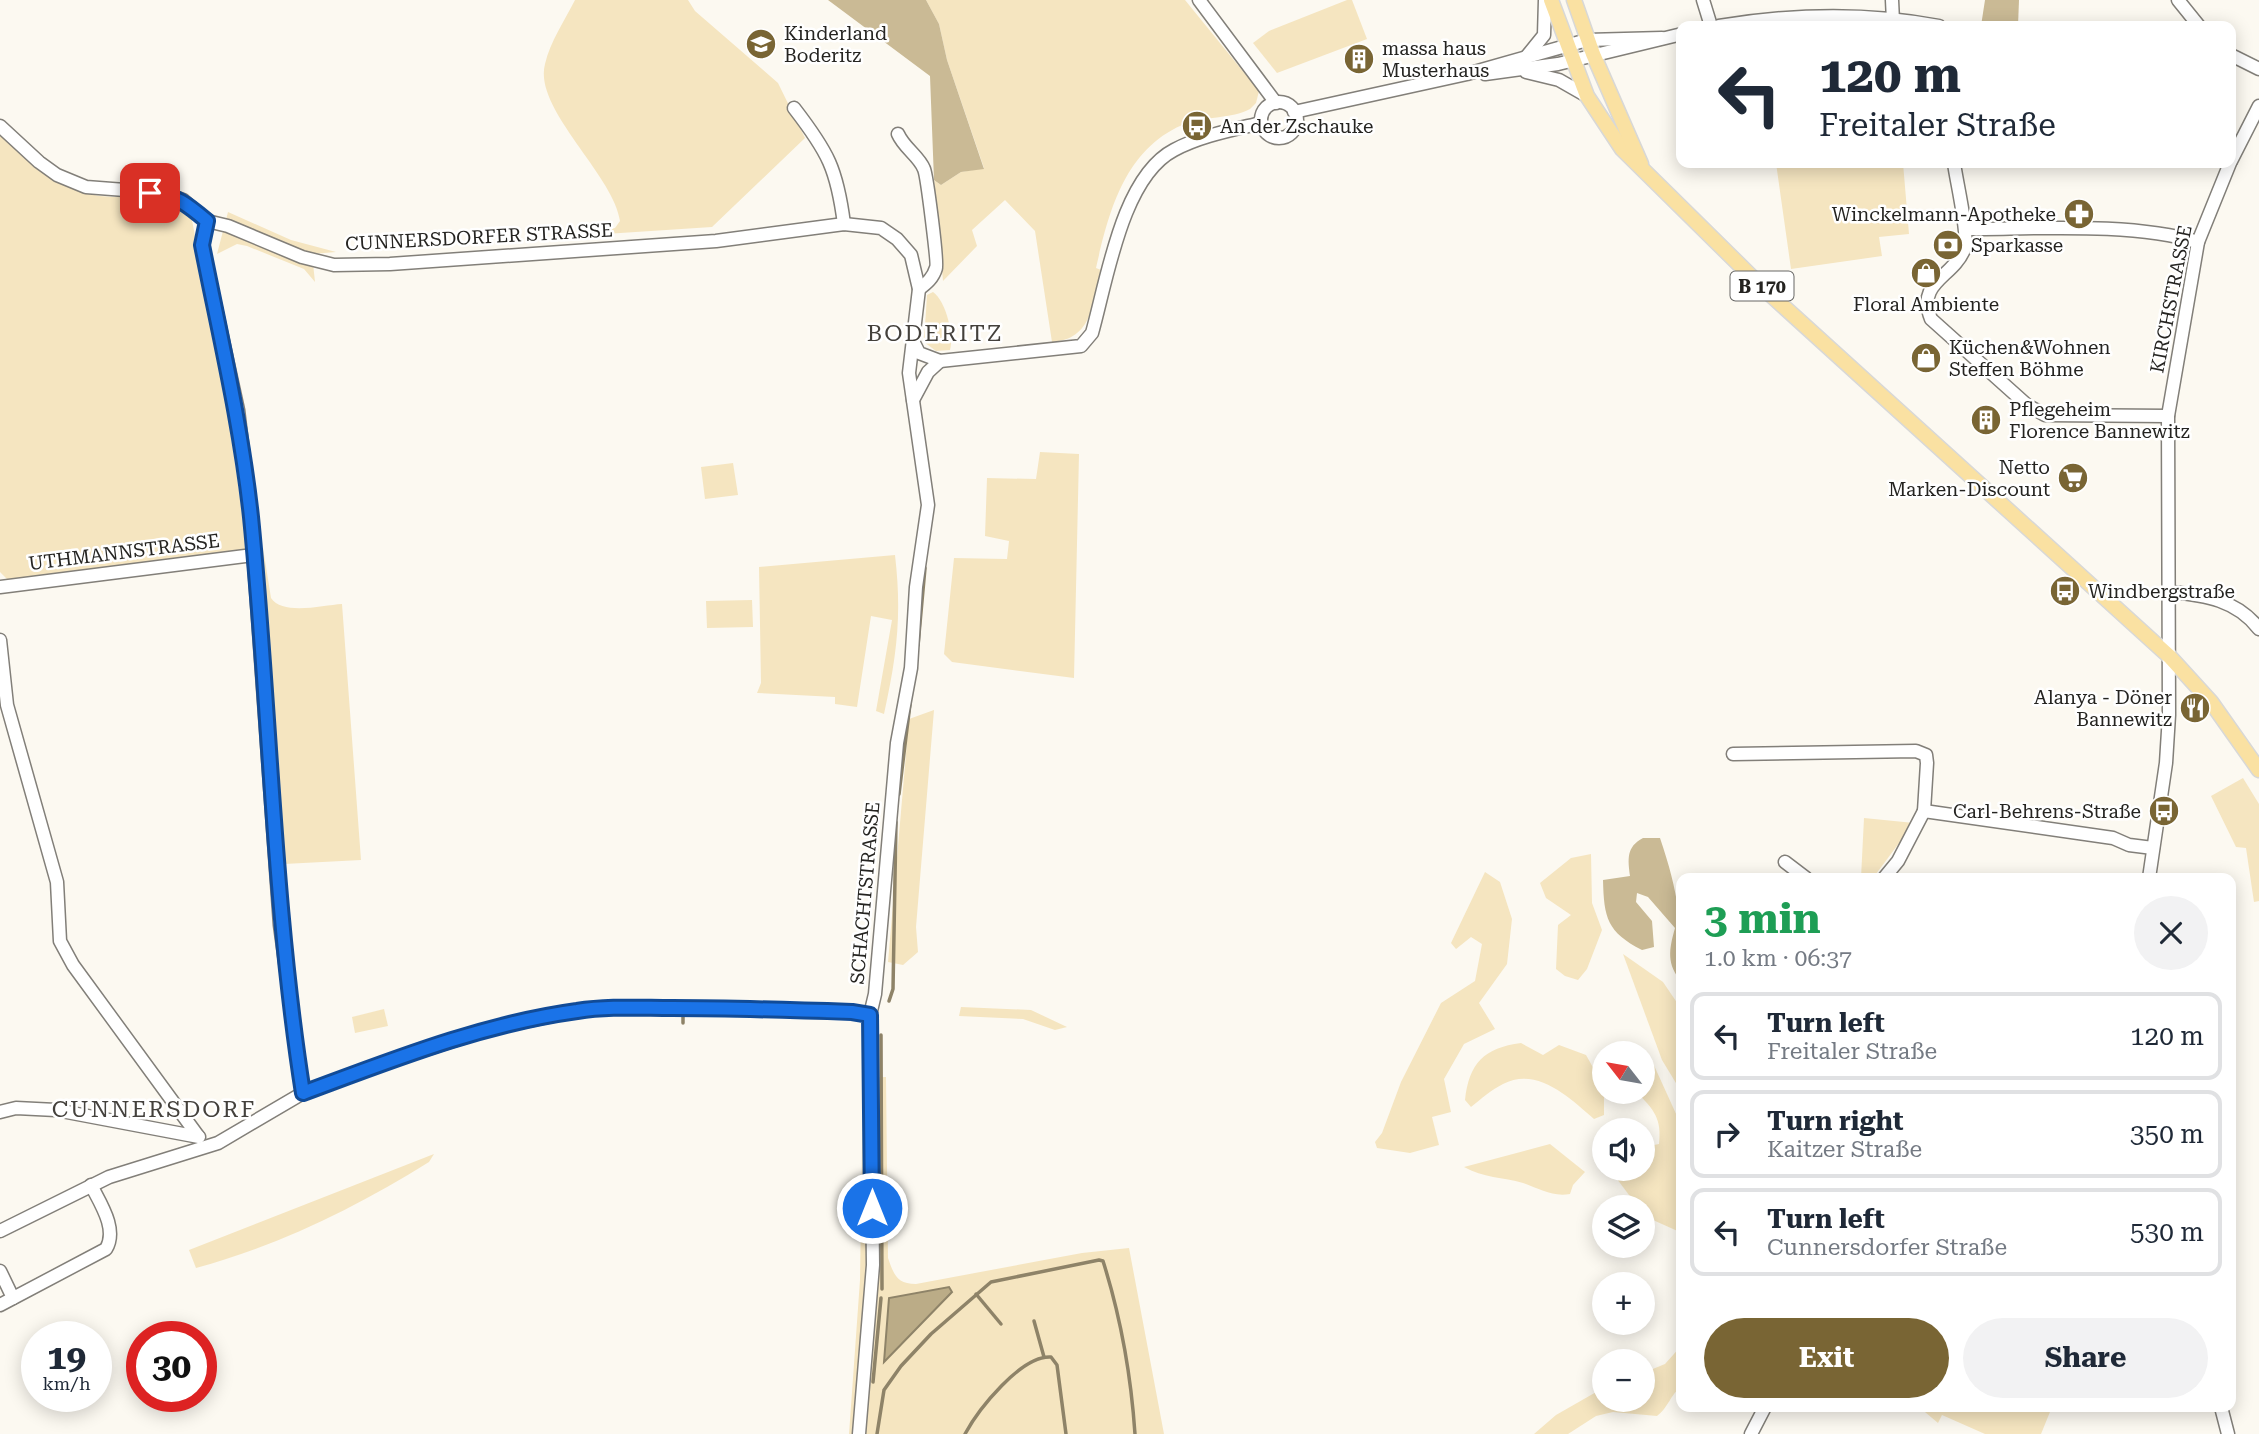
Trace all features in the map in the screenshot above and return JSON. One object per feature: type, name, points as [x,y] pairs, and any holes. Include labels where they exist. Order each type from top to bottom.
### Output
[{"type":"main road","name":"B 170","points":[[1551,0],[1587,96],[1622,149],[1761,286],[2170,657],[2211,702],[2259,770]]},
{"type":"main road","name":"B 170","points":[[1574,0],[1587,40],[1641,166]]},
{"type":"street","points":[[1199,0],[1276,103]]},
{"type":"street","points":[[1524,64],[1544,35],[1545,0]]},
{"type":"street","points":[[1703,0],[1709,21]]},
{"type":"street","points":[[1756,21],[1793,16],[1841,16],[1893,21],[1892,0]]},
{"type":"street","points":[[2178,0],[2195,21]]},
{"type":"street","points":[[1570,53],[1587,40],[1676,35]]},
{"type":"street","points":[[1294,112],[1570,53],[1593,54],[1644,45],[1662,38]]},
{"type":"street","points":[[2236,58],[2259,69]]},
{"type":"street","points":[[1524,64],[1587,96]]},
{"type":"street","points":[[1276,103],[1283,103],[1294,112],[1296,126],[1287,136],[1273,138],[1261,123],[1264,111],[1276,103]]},
{"type":"street","name":"KIRCHSTRASSE","points":[[2236,152],[2259,106]]},
{"type":"street","points":[[794,108],[822,144],[833,165],[839,185],[844,224]]},
{"type":"street","points":[[913,401],[928,372],[940,362],[995,353],[1073,348],[1087,340],[1092,333],[1125,215],[1141,179],[1151,167],[1173,150],[1198,140],[1261,123]]},
{"type":"street","name":"CUNNERSDORFER STRASSE","points":[[0,126],[38,162],[86,187],[164,193],[183,200],[207,221],[228,226],[302,257],[334,265],[364,266],[716,242],[844,224],[881,228],[897,239],[911,255],[919,289]]},
{"type":"street","points":[[898,134],[908,152],[924,168],[928,193],[937,265],[930,281],[919,289]]},
{"type":"street","points":[[1955,168],[1966,229],[1965,250],[1927,294],[1927,309],[1931,319],[2028,405],[2045,415],[2168,416]]},
{"type":"street","name":"KIRCHSTRASSE","points":[[2170,657],[2168,416],[2198,242],[2229,168]]},
{"type":"street","points":[[207,221],[202,245],[238,410],[253,555],[280,925],[303,1093]]},
{"type":"street","points":[[1966,229],[2131,232],[2180,237],[2198,242]]},
{"type":"street","name":"SCHACHTSTRASSE","points":[[859,1434],[873,1265],[870,1015],[878,968],[897,743],[911,668],[916,587],[928,505],[909,373],[919,289]]},
{"type":"street","points":[[914,343],[919,353],[940,362]]},
{"type":"street","name":"UTHMANNSTRASSE","points":[[0,587],[253,555]]},
{"type":"street","points":[[2171,592],[2218,599],[2250,618],[2259,629]]},
{"type":"street","points":[[0,640],[7,705],[57,882],[60,941],[73,965],[202,1140]]},
{"type":"street","points":[[2149,873],[2166,763],[2170,657]]},
{"type":"street","points":[[1732,754],[1916,751],[1926,755],[1924,811],[1898,861],[1888,873]]},
{"type":"street","points":[[1924,811],[2113,838],[2129,845],[2153,848]]},
{"type":"street","points":[[1786,862],[1800,873]]},
{"type":"street","points":[[0,1112],[16,1108],[57,1110],[218,1143],[303,1093],[462,1037],[577,1011],[618,1007],[719,1008],[852,1012],[870,1015]]},
{"type":"street","points":[[0,1231],[91,1185],[202,1140]]},
{"type":"street","points":[[0,1305],[106,1249],[111,1236],[109,1224],[91,1185]]},
{"type":"street","points":[[0,1271],[13,1298]]},
{"type":"street","points":[[1752,1434],[1763,1412]]},
{"type":"street","points":[[2222,1412],[2228,1434]]},
{"type":"shaded area","points":[[575,0],[688,0],[695,11],[778,83],[805,138],[712,227],[590,235],[615,228],[620,221],[615,203],[562,121],[545,82],[547,56]]},
{"type":"shaded area","points":[[828,0],[926,0],[939,24],[947,60],[984,169],[961,172],[941,185],[934,180],[930,76]]},
{"type":"shaded area","points":[[926,0],[1185,0],[1259,91],[1256,103],[1250,109],[1187,123],[1166,134],[1134,164],[1114,203],[1107,225],[1096,268],[1101,270],[1088,318],[1076,334],[1066,339],[1052,342],[1035,231],[1005,200],[972,230],[977,246],[943,281],[934,180],[941,185],[961,172],[984,168],[947,60],[939,24]]},
{"type":"shaded area","points":[[1352,0],[1367,39],[1277,73],[1253,43],[1269,31]]},
{"type":"shaded area","points":[[1985,0],[2019,0],[2018,21],[1982,21]]},
{"type":"shaded area","points":[[0,134],[41,170],[77,190],[104,196],[158,199],[182,209],[192,220],[227,409],[247,545],[244,550],[9,581],[0,572]]},
{"type":"shaded area","points":[[1777,168],[1903,168],[1909,234],[1879,237],[1882,256],[1791,269]]},
{"type":"shaded area","points":[[228,212],[291,240],[336,252],[312,254],[315,282],[304,269],[247,246],[237,244],[217,254]]},
{"type":"shaded area","points":[[933,292],[942,303],[948,319],[950,350],[936,351],[924,342],[927,295]]},
{"type":"shaded area","points":[[1040,452],[1079,454],[1074,678],[952,662],[944,654],[954,558],[1007,559],[1009,541],[985,536],[987,478],[1036,479]]},
{"type":"shaded area","points":[[733,463],[738,495],[705,499],[701,467]]},
{"type":"shaded area","points":[[263,548],[271,598],[277,603],[294,608],[342,604],[361,860],[284,864],[264,609]]},
{"type":"shaded area","points":[[895,555],[897,635],[884,714],[876,711],[892,620],[871,616],[857,707],[835,704],[835,697],[757,693],[761,683],[759,567]]},
{"type":"shaded area","points":[[752,600],[753,627],[707,628],[706,601]]},
{"type":"shaded area","points":[[934,710],[916,927],[918,952],[903,965],[888,962],[909,719]]},
{"type":"shaded area","points":[[2243,778],[2259,804],[2259,901],[2254,902],[2246,848],[2236,847],[2211,796]]},
{"type":"shaded area","points":[[1864,818],[1914,823],[1877,873],[1861,873]]},
{"type":"shaded area","points":[[1643,838],[1660,838],[1676,900],[1676,974],[1670,957],[1675,928],[1648,897],[1637,893],[1636,902],[1652,921],[1654,947],[1642,950],[1621,937],[1607,914],[1603,880],[1630,876],[1631,849]]},
{"type":"shaded area","points":[[1591,854],[1592,903],[1602,930],[1587,969],[1578,980],[1565,976],[1556,969],[1558,925],[1571,915],[1546,898],[1540,883],[1571,858]]},
{"type":"shaded area","points":[[1485,872],[1500,882],[1512,919],[1507,964],[1479,1003],[1495,1029],[1464,1044],[1444,1079],[1451,1112],[1432,1117],[1439,1145],[1410,1153],[1377,1148],[1375,1142],[1382,1133],[1401,1082],[1441,1003],[1475,981],[1482,944],[1471,937],[1456,949],[1451,943]]},
{"type":"shaded area","points":[[1623,954],[1663,982],[1676,1001],[1676,1083],[1662,1060]]},
{"type":"shaded area","points":[[961,1007],[1031,1010],[1067,1027],[1055,1030],[1023,1019],[959,1016]]},
{"type":"shaded area","points":[[384,1009],[388,1026],[355,1033],[352,1017]]},
{"type":"shaded area","points":[[1521,1043],[1543,1055],[1559,1045],[1586,1055],[1592,1066],[1592,1104],[1604,1104],[1604,1115],[1593,1118],[1564,1094],[1528,1079],[1516,1079],[1503,1084],[1471,1107],[1465,1100],[1470,1076],[1475,1067],[1488,1053]]},
{"type":"shaded area","points":[[1656,1070],[1676,1114],[1676,1230],[1655,1221],[1655,1195],[1629,1195],[1618,1181],[1655,1181],[1655,1145],[1659,1144],[1659,1128],[1648,1104],[1656,1104]]},
{"type":"shaded area","points":[[886,1077],[888,1258],[897,1277],[904,1282],[916,1284],[1082,1253],[1129,1248],[1164,1434],[849,1434],[860,1280],[863,1078]]},
{"type":"shaded area","points":[[1550,1144],[1585,1172],[1573,1185],[1570,1194],[1552,1193],[1464,1167]]},
{"type":"shaded area","points":[[434,1154],[429,1162],[402,1179],[316,1224],[227,1259],[196,1268],[189,1250]]},
{"type":"shaded area","points":[[949,1287],[952,1292],[884,1362],[889,1298]]},
{"type":"shaded area","points":[[1676,1352],[1676,1392],[1664,1409],[1657,1416],[1613,1412],[1655,1412],[1655,1368],[1665,1364]]},
{"type":"shaded area","points":[[1592,1394],[1592,1412],[1613,1412],[1596,1416],[1568,1434],[1534,1434],[1556,1415]]},
{"type":"shaded area","points":[[1925,1412],[2050,1412],[2041,1434],[1985,1434],[1942,1415],[1938,1423]]},
{"type":"waterway","points":[[918,645],[925,568]]},
{"type":"waterway","points":[[899,794],[910,704]]},
{"type":"waterway","points":[[889,1001],[893,989],[896,822]]},
{"type":"waterway","points":[[683,1016],[683,1023]]},
{"type":"waterway","points":[[881,1035],[882,1289]]},
{"type":"waterway","points":[[877,1434],[884,1390],[901,1366],[931,1334],[991,1282],[1099,1260],[1103,1261],[1120,1325],[1135,1434]]},
{"type":"waterway","points":[[976,1294],[1001,1324]]},
{"type":"waterway","points":[[873,1382],[881,1298]]},
{"type":"waterway","points":[[1034,1321],[1044,1357]]},
{"type":"waterway","points":[[965,1434],[990,1399],[1014,1374],[1039,1359],[1051,1357],[1057,1365],[1066,1434]]},
{"type":"place","name":"Kinderland Boderitz","points":[[761,44]]},
{"type":"place","name":"massa haus Musterhaus","points":[[1359,59]]},
{"type":"place","name":"An der Zschauke","points":[[1197,126]]},
{"type":"place","name":"Winckelmann-Apotheke","points":[[2079,214]]},
{"type":"place","name":"Sparkasse","points":[[1948,245]]},
{"type":"place","name":"Floral Ambiente","points":[[1926,273]]},
{"type":"place","name":"Küchen&Wohnen Steffen Böhme","points":[[1926,358]]},
{"type":"place","name":"Pflegeheim Florence Bannewitz","points":[[1986,420]]},
{"type":"place","name":"Netto Marken-Discount","points":[[2073,478]]},
{"type":"place","name":"Windbergstraße","points":[[2065,591]]},
{"type":"place","name":"Alanya - Döner Bannewitz","points":[[2195,708]]},
{"type":"place","name":"Carl-Behrens-Straße","points":[[2164,811]]},
{"type":"district","name":"BODERITZ","points":[[935,333]]},
{"type":"district","name":"CUNNERSDORF","points":[[154,1109]]},
{"type":"route","points":[[150,193],[164,193],[183,200],[207,221],[202,245],[238,410],[251,519],[280,925],[303,1093],[493,1028],[577,1011],[618,1007],[719,1008],[852,1012],[870,1015],[872,1208]]}]
